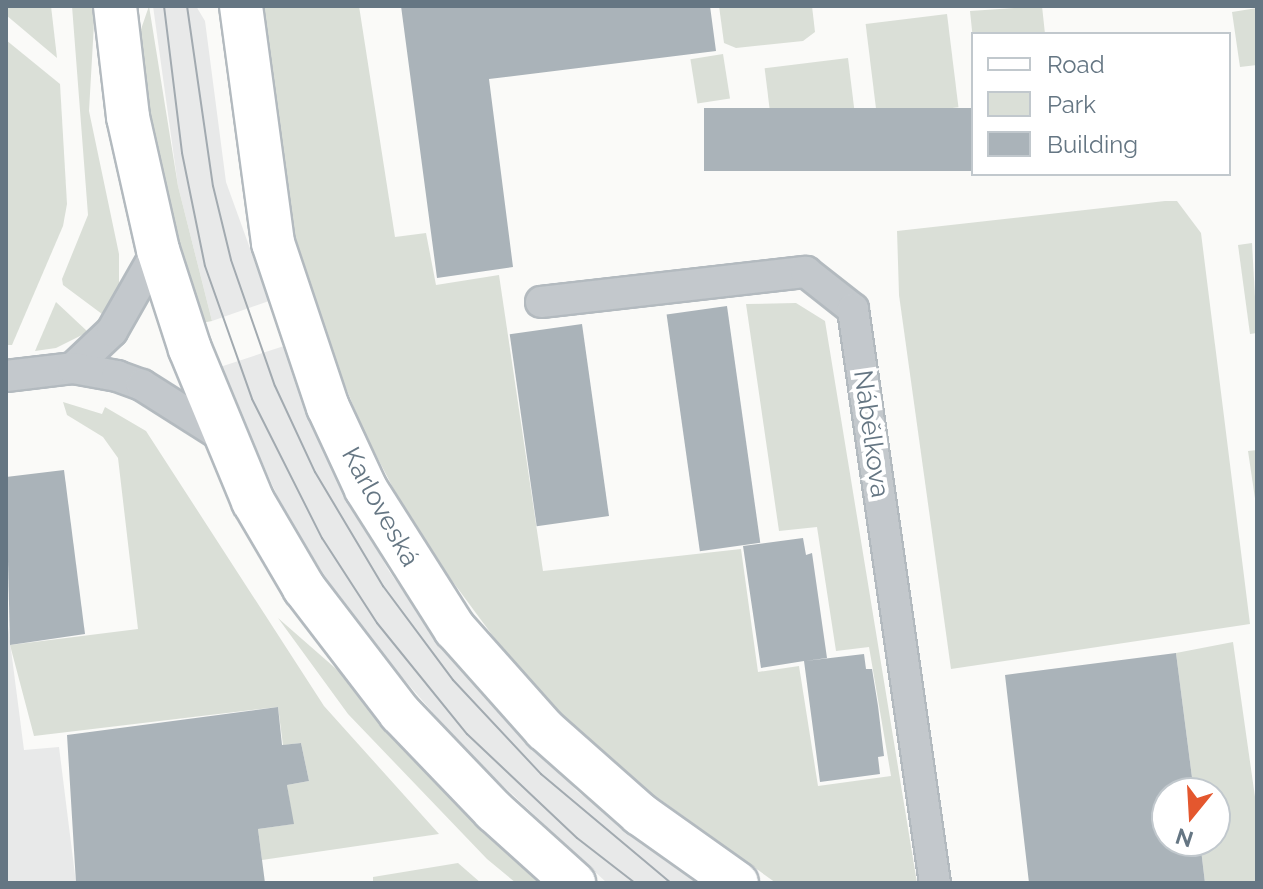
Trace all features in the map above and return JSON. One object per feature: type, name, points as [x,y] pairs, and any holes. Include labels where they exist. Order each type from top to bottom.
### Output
[{"type":"main road","points":[[115,6],[128,117],[158,250],[224,437],[282,553],[338,635],[438,755],[574,883]]},
{"type":"main road","name":"Karloveská","points":[[241,6],[273,243],[323,394],[366,489],[455,629],[545,730],[640,814],[737,883]]},
{"type":"street","points":[[73,368],[112,331],[158,250]]},
{"type":"street","name":"Nábělkova","points":[[541,302],[806,272],[853,309],[935,883]]},
{"type":"street","points":[[6,376],[73,368],[142,385],[224,437]]},
{"type":"shaded area","points":[[153,6],[196,6],[205,21],[226,182],[269,301],[212,321],[178,186]]},
{"type":"shaded area","points":[[284,346],[342,488],[389,571],[448,655],[577,791],[699,883],[607,883],[467,752],[356,624],[286,516],[220,367]]},
{"type":"shaded area","points":[[6,611],[24,750],[59,747],[76,883],[6,883]]},
{"type":"green space","points":[[6,6],[51,6],[57,58],[6,15]]},
{"type":"green space","points":[[72,6],[95,6],[89,111],[119,254],[119,288],[102,314],[63,285],[62,279],[88,215]]},
{"type":"green space","points":[[149,6],[178,186],[212,321],[202,323],[170,216],[147,105],[139,35]]},
{"type":"green space","points":[[262,6],[359,6],[395,237],[426,233],[436,285],[499,275],[543,571],[741,549],[758,672],[799,666],[818,786],[891,776],[869,647],[836,651],[817,527],[779,531],[746,304],[796,303],[825,321],[917,883],[776,883],[593,751],[504,651],[416,532],[364,432],[323,332],[293,236]]},
{"type":"green space","points":[[719,6],[812,6],[815,32],[803,41],[736,48],[724,43]]},
{"type":"green space","points":[[1042,6],[1045,32],[972,32],[970,11]]},
{"type":"green space","points":[[1257,8],[1257,65],[1240,67],[1232,12]]},
{"type":"green space","points":[[947,14],[958,107],[877,117],[866,24]]},
{"type":"green space","points":[[6,40],[60,84],[67,204],[63,226],[12,345],[6,345]]},
{"type":"green space","points":[[723,54],[730,98],[697,104],[690,59]]},
{"type":"green space","points":[[848,58],[856,120],[772,130],[765,68]]},
{"type":"green space","points":[[1177,201],[1201,233],[1250,624],[951,669],[899,295],[897,231]]},
{"type":"green space","points":[[1252,243],[1257,333],[1250,334],[1238,245]]},
{"type":"green space","points":[[56,302],[88,332],[56,348],[35,351]]},
{"type":"green space","points":[[63,402],[102,414],[105,407],[146,431],[324,706],[439,834],[262,860],[258,829],[293,824],[287,785],[309,781],[301,743],[283,745],[278,707],[34,736],[10,645],[138,629],[118,458],[103,437],[67,415]]},
{"type":"green space","points":[[1257,450],[1257,512],[1248,451]]},
{"type":"green space","points":[[278,618],[342,674],[468,817],[545,883],[516,883],[487,859],[348,714]]},
{"type":"green space","points":[[1233,642],[1257,811],[1257,883],[1205,883],[1202,857],[1231,857],[1231,777],[1192,777],[1176,653]]},
{"type":"green space","points":[[458,863],[481,883],[373,883],[373,877]]},
{"type":"building","points":[[401,6],[710,6],[716,51],[489,79],[513,267],[437,278]]},
{"type":"building","points":[[704,108],[971,108],[971,171],[704,171]]},
{"type":"building","points":[[727,306],[760,543],[700,551],[667,314]]},
{"type":"building","points":[[582,324],[609,516],[537,526],[510,334]]},
{"type":"building","points":[[64,470],[85,634],[10,645],[6,477]]},
{"type":"building","points":[[803,538],[806,555],[812,553],[827,658],[805,661],[864,654],[866,669],[872,669],[878,706],[884,756],[878,757],[880,774],[820,782],[804,661],[761,668],[743,546]]},
{"type":"building","points":[[1176,653],[1192,777],[1151,777],[1151,857],[1202,857],[1205,883],[1029,883],[1005,675]]},
{"type":"building","points":[[278,707],[282,745],[301,743],[309,781],[287,785],[294,824],[258,829],[265,883],[76,883],[67,735]]},
{"type":"tram line","points":[[164,6],[182,153],[205,266],[252,399],[322,538],[377,623],[467,734],[577,838],[635,883]]},
{"type":"tram line","points":[[187,6],[213,186],[231,260],[275,386],[315,472],[383,586],[453,680],[541,774],[671,883]]}]
